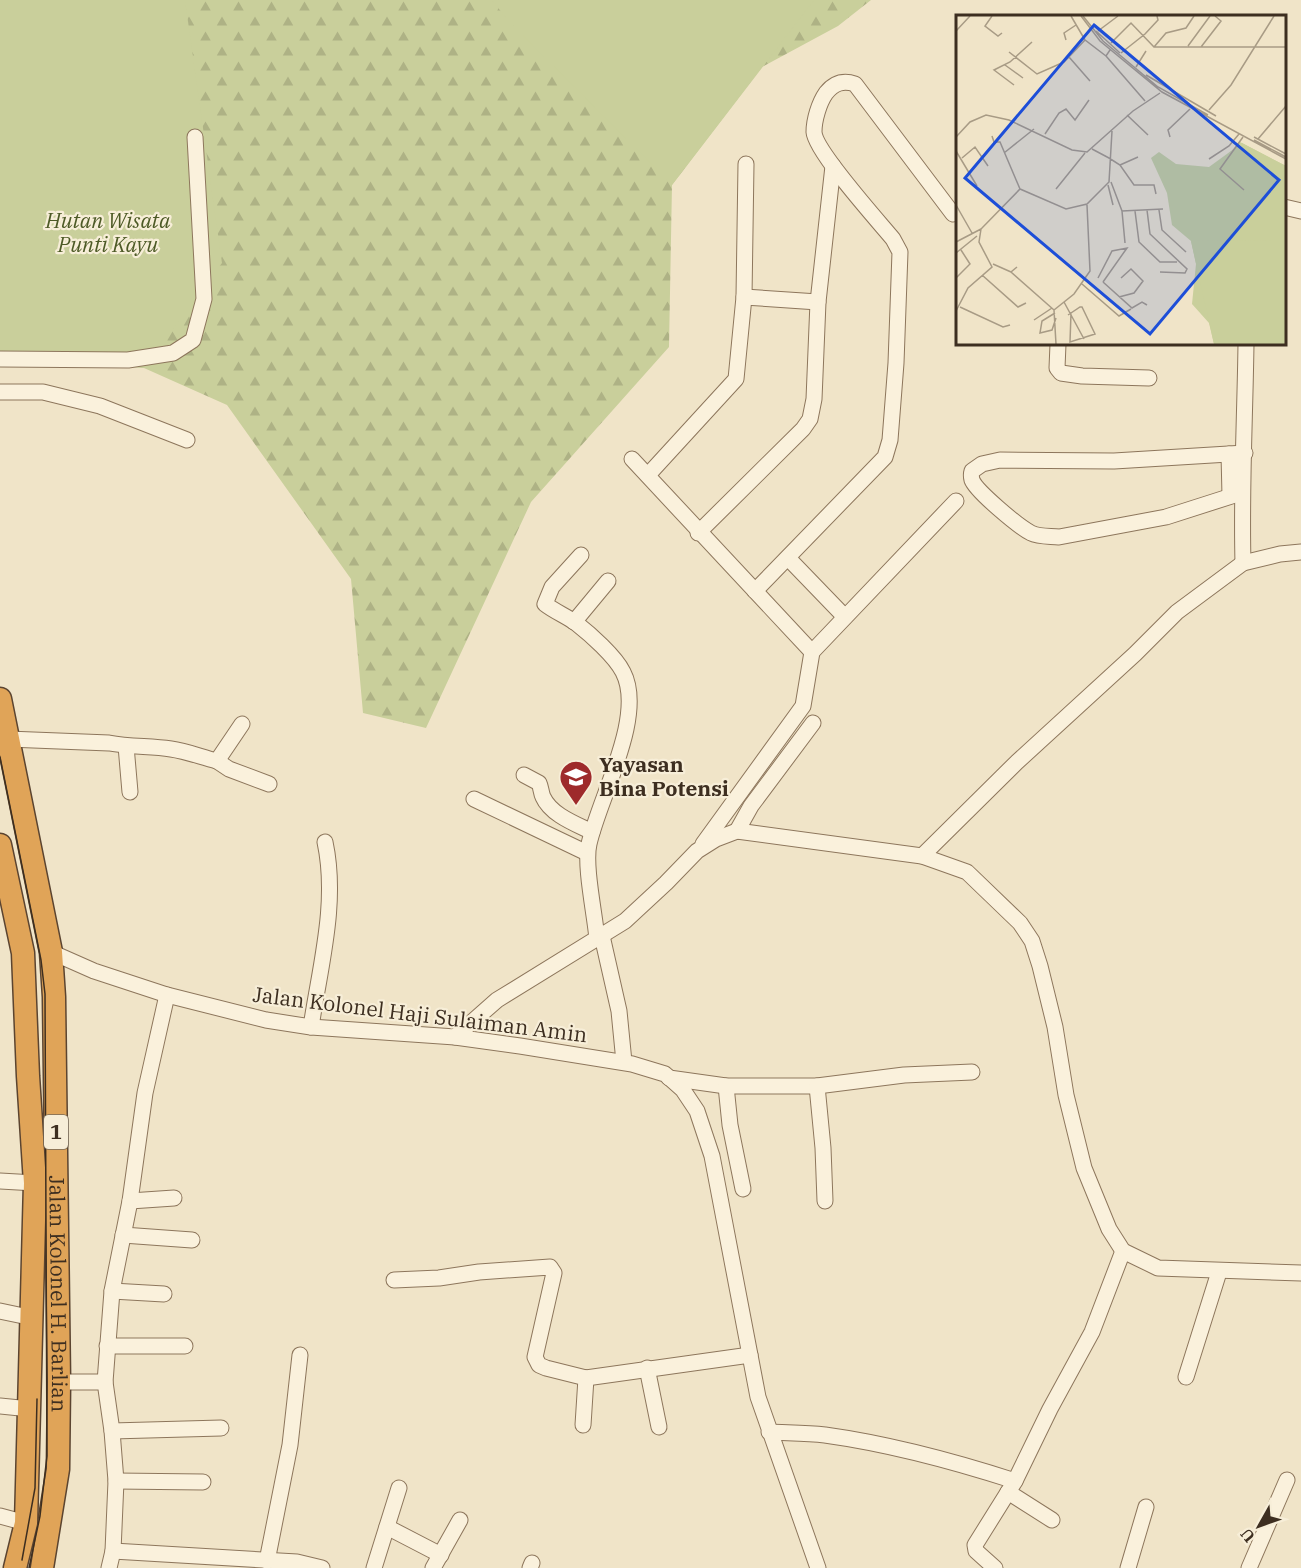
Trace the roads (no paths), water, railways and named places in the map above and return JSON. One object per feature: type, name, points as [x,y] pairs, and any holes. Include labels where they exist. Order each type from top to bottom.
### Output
[{"type":"highway","name":"Jalan Kolonel H. Barlian","points":[[0,699],[51,952],[59,1382],[58,1469],[42,1568]]},
{"type":"highway","name":"1","points":[[0,845],[23,953],[35,1183],[26,1523],[15,1568]]},
{"type":"street","points":[[755,591],[885,457],[890,440],[896,363],[900,252],[893,239],[833,166],[816,139],[814,132],[822,99],[829,90],[846,81],[855,84],[953,214]]},
{"type":"street","points":[[0,359],[128,360],[173,353],[193,340],[204,299],[195,137]]},
{"type":"street","points":[[648,475],[736,379],[744,297],[746,164]]},
{"type":"street","points":[[698,532],[803,429],[810,419],[814,399],[818,302],[833,166]]},
{"type":"street","points":[[1286,207],[1301,211]]},
{"type":"street","points":[[744,297],[818,302]]},
{"type":"street","points":[[1058,345],[1057,368],[1062,373],[1082,376],[1149,378]]},
{"type":"street","points":[[1236,495],[1245,453],[1246,345]]},
{"type":"street","points":[[0,392],[43,392],[100,406],[180,438]]},
{"type":"street","points":[[1236,495],[1166,517],[1059,537],[1031,533],[1019,525],[979,491],[971,475],[976,467],[1000,460],[1114,461],[1245,453]]},
{"type":"street","points":[[1229,454],[1243,562]]},
{"type":"street","points":[[632,459],[812,652]]},
{"type":"street","points":[[455,1037],[497,1000],[625,921],[697,851],[732,806],[802,706],[812,652],[956,501]]},
{"type":"street","points":[[922,856],[1017,762],[1136,654],[1177,612],[1243,562],[1301,552]]},
{"type":"street","points":[[581,555],[552,587],[544,603],[574,622],[615,660],[627,680],[630,701],[626,732],[587,853],[599,938],[619,1011],[624,1062]]},
{"type":"street","points":[[788,558],[844,616]]},
{"type":"street","points":[[574,622],[608,581]]},
{"type":"street","points":[[737,831],[751,806],[813,723]]},
{"type":"street","points":[[217,761],[242,724]]},
{"type":"street","points":[[8,739],[110,743],[174,750],[217,761],[229,769],[269,784]]},
{"type":"street","points":[[126,746],[130,792]]},
{"type":"street","points":[[524,775],[539,783],[544,798],[556,812],[592,832]]},
{"type":"street","points":[[474,799],[587,853]]},
{"type":"street","points":[[697,851],[716,838],[737,831],[922,856],[967,872],[1020,923],[1032,941],[1055,1027],[1066,1095],[1084,1168],[1109,1229],[1123,1251],[1158,1269],[1301,1273]]},
{"type":"street","points":[[311,1027],[330,899],[330,870],[325,842]]},
{"type":"street","name":"Jalan Kolonel Haji Sulaiman Amin","points":[[51,952],[94,971],[167,995],[266,1020],[311,1027],[455,1037],[624,1062],[665,1074],[683,1090],[697,1111],[712,1156],[758,1397],[818,1568]]},
{"type":"street","points":[[109,1568],[113,1551],[116,1480],[105,1382],[112,1291],[130,1201],[145,1093],[167,995]]},
{"type":"street","points":[[669,1078],[726,1086],[817,1086],[904,1075],[972,1072]]},
{"type":"street","points":[[726,1086],[730,1125],[743,1189]]},
{"type":"street","points":[[817,1086],[825,1201]]},
{"type":"street","points":[[0,1181],[35,1183]]},
{"type":"street","points":[[130,1201],[174,1198]]},
{"type":"street","points":[[123,1235],[192,1240]]},
{"type":"street","points":[[995,1568],[976,1551],[975,1545],[1011,1486],[1092,1332],[1123,1251]]},
{"type":"street","points":[[394,1280],[439,1278],[550,1266],[554,1273],[535,1357],[539,1365],[546,1368],[586,1378],[750,1355]]},
{"type":"street","points":[[1186,1377],[1219,1272]]},
{"type":"street","points":[[112,1291],[164,1294]]},
{"type":"street","points":[[0,1311],[33,1318]]},
{"type":"street","points":[[107,1346],[185,1346]]},
{"type":"street","points":[[267,1561],[290,1444],[300,1355]]},
{"type":"street","points":[[647,1368],[659,1427]]},
{"type":"street","points":[[583,1425],[586,1378]]},
{"type":"street","points":[[59,1382],[105,1382]]},
{"type":"street","points":[[0,1406],[30,1409]]},
{"type":"street","points":[[112,1431],[221,1428]]},
{"type":"street","points":[[770,1432],[824,1435],[957,1462],[1011,1486],[1053,1520]]},
{"type":"street","points":[[116,1480],[203,1482]]},
{"type":"street","points":[[1250,1568],[1287,1480]]},
{"type":"street","points":[[374,1568],[399,1488]]},
{"type":"street","points":[[1128,1568],[1146,1507]]},
{"type":"street","points":[[0,1516],[26,1523]]},
{"type":"street","points":[[387,1527],[437,1561],[460,1520]]},
{"type":"street","points":[[113,1551],[297,1562],[322,1568]]},
{"type":"tram line","points":[[0,757],[41,960],[45,994],[47,1456],[40,1516],[29,1568]]},
{"type":"tram line","points":[[22,1560],[35,1488],[37,1399]]},
{"type":"place","name":"Yayasan Bina Potensi","points":[[576,806]]},
{"type":"park label","name":"Hutan Wisata Punti Kayu","points":[[108,233]]}]
